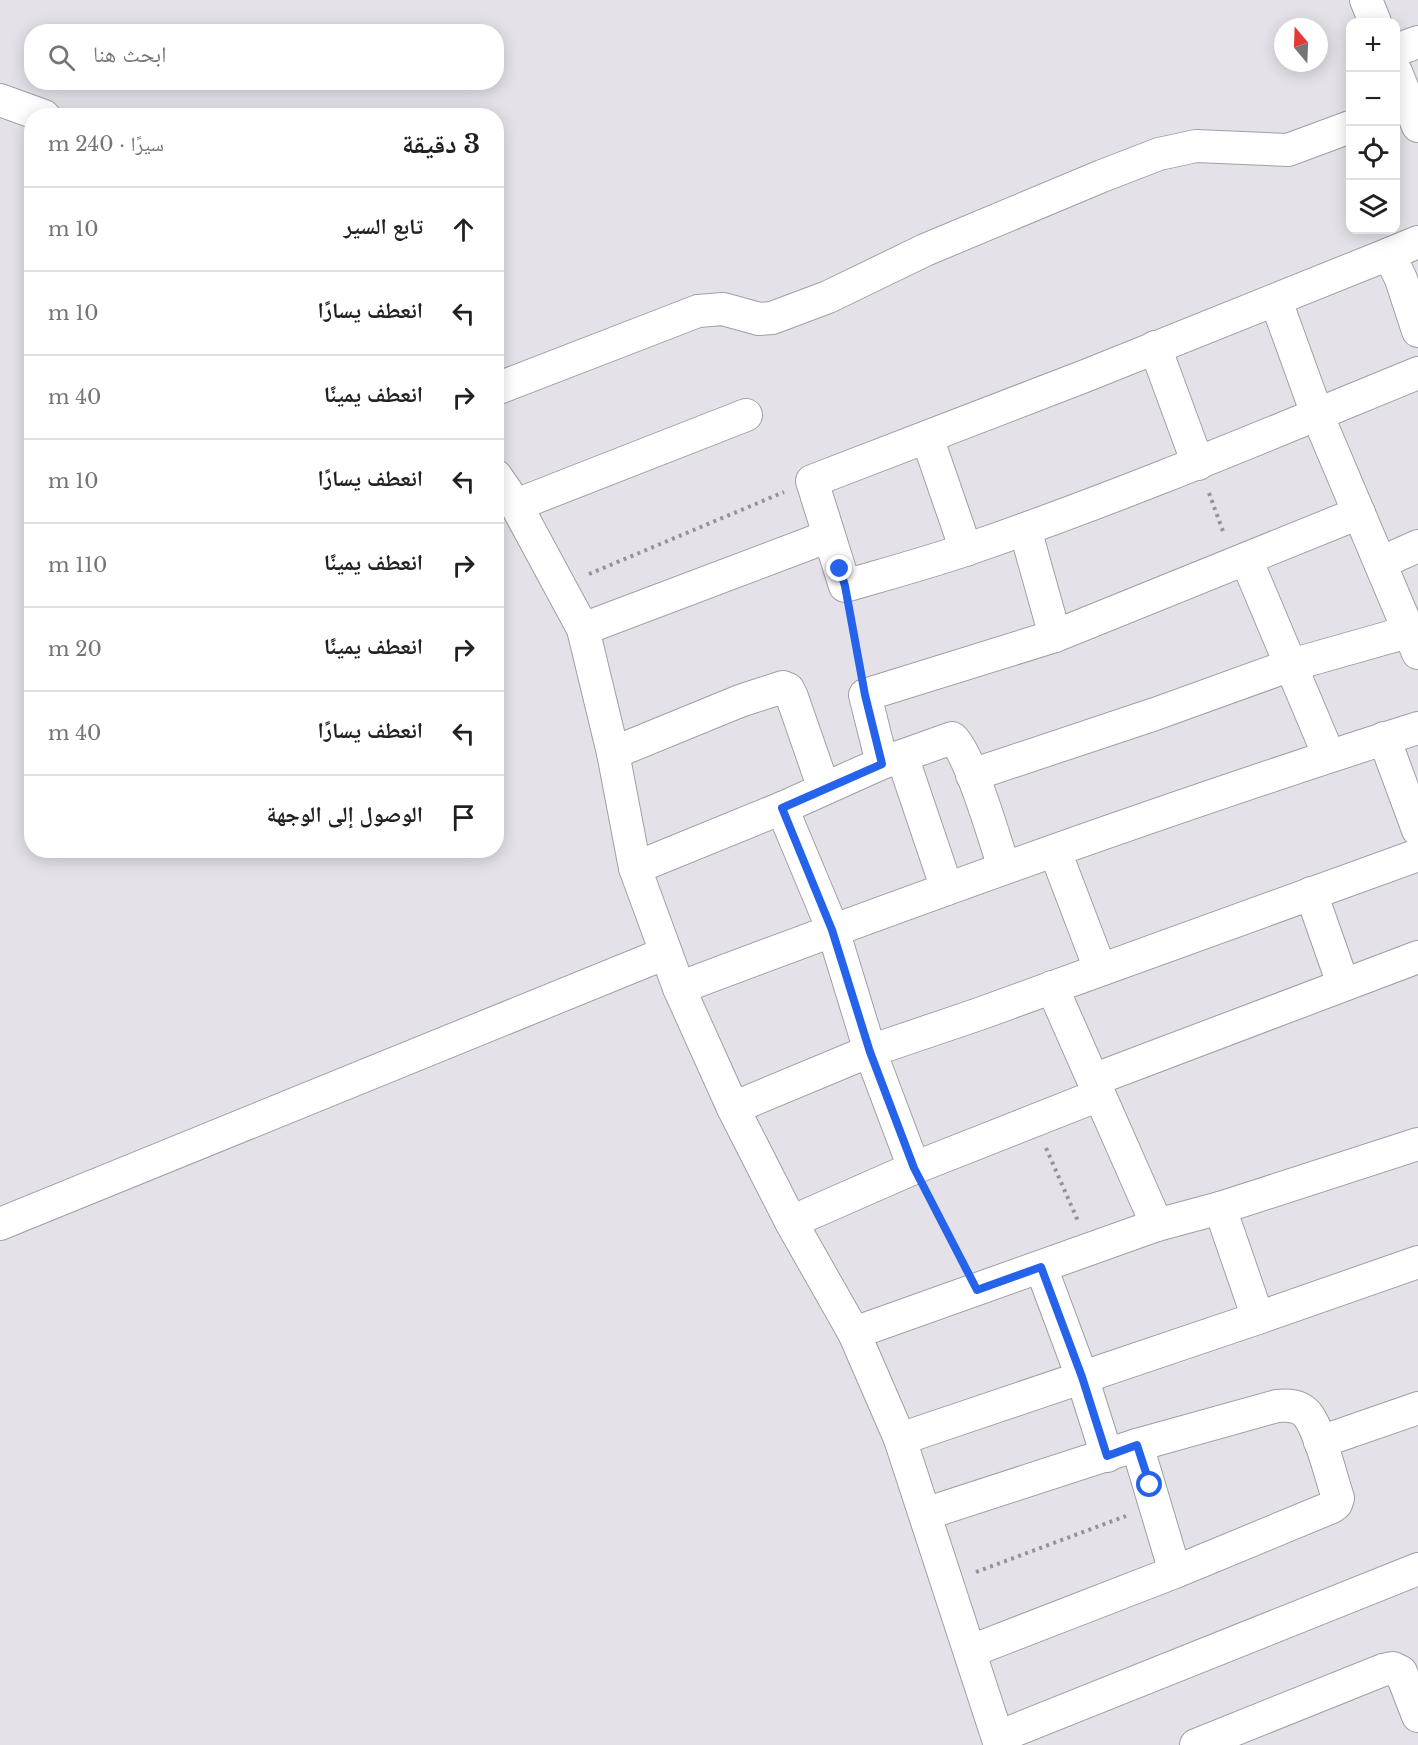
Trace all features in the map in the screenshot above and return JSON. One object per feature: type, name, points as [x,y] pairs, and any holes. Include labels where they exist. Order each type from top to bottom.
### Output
[{"type":"street","points":[[1366,0],[1373,18]]},
{"type":"street","points":[[1400,48],[1418,42]]},
{"type":"street","points":[[1400,89],[1407,112]]},
{"type":"street","points":[[0,100],[24,109]]},
{"type":"street","points":[[504,386],[698,311],[723,309],[759,319],[772,318],[828,297],[925,250],[1159,154],[1196,146],[1288,150],[1346,128]]},
{"type":"street","points":[[1418,242],[1276,301],[812,481],[845,586],[966,550],[1025,529],[1198,464],[1418,373]]},
{"type":"street","points":[[1389,254],[1401,279],[1418,331]]},
{"type":"street","points":[[972,775],[1155,714],[1291,665],[1415,638],[1380,563],[1317,414],[1276,301]]},
{"type":"street","points":[[1155,347],[1198,464]]},
{"type":"street","points":[[516,505],[746,415]]},
{"type":"street","points":[[927,438],[966,550]]},
{"type":"street","points":[[504,488],[561,585],[583,629],[613,753],[635,868],[679,988],[733,1108],[791,1222],[854,1333],[900,1439],[999,1741],[1418,1569]]},
{"type":"street","points":[[947,890],[865,695],[1055,636],[1359,513]]},
{"type":"street","points":[[1025,529],[1055,636]]},
{"type":"street","points":[[583,629],[829,536]]},
{"type":"street","points":[[1380,563],[1418,546]]},
{"type":"street","points":[[1240,561],[1291,665],[1329,756]]},
{"type":"street","points":[[613,753],[740,701],[783,687],[788,689],[792,697],[824,789]]},
{"type":"street","points":[[679,988],[1004,868],[1329,756],[1418,728]]},
{"type":"street","points":[[635,868],[892,760],[952,738],[959,745],[972,775],[1004,868]]},
{"type":"street","points":[[1384,738],[1418,830]]},
{"type":"street","points":[[782,808],[832,930],[870,1052],[914,1168]]},
{"type":"street","points":[[1055,851],[1100,969]]},
{"type":"street","points":[[733,1108],[870,1052],[1418,855]]},
{"type":"street","points":[[1311,893],[1343,984]]},
{"type":"street","points":[[0,1224],[666,953]]},
{"type":"street","points":[[791,1222],[1096,1087],[1343,984],[1418,957]]},
{"type":"street","points":[[1052,987],[1157,1225]]},
{"type":"street","points":[[854,1333],[1157,1225],[1220,1208],[1418,1144]]},
{"type":"street","points":[[1220,1208],[1258,1318]]},
{"type":"street","points":[[900,1439],[1418,1262]]},
{"type":"street","points":[[1041,1267],[1082,1377],[1107,1456]]},
{"type":"street","points":[[925,1514],[1137,1445],[1277,1406],[1293,1405],[1307,1414],[1320,1442],[1338,1498],[1336,1504],[1175,1572],[970,1651]]},
{"type":"street","points":[[1320,1442],[1418,1408]]},
{"type":"street","points":[[1137,1445],[1175,1572]]},
{"type":"street","points":[[1196,1745],[1393,1668],[1401,1672],[1418,1716]]},
{"type":"path","points":[[1198,464],[1240,561]]},
{"type":"path","points":[[561,585],[812,481]]},
{"type":"path","points":[[845,586],[865,695]]},
{"type":"path","points":[[914,1168],[977,1290]]},
{"type":"path","points":[[1057,1172],[1091,1250]]},
{"type":"path","points":[[947,1583],[1156,1505]]},
{"type":"route","points":[[840,569],[865,695],[882,764],[782,808],[832,930],[870,1052],[914,1168],[977,1290],[1041,1267],[1082,1377],[1107,1456],[1137,1445],[1150,1485]]}]
